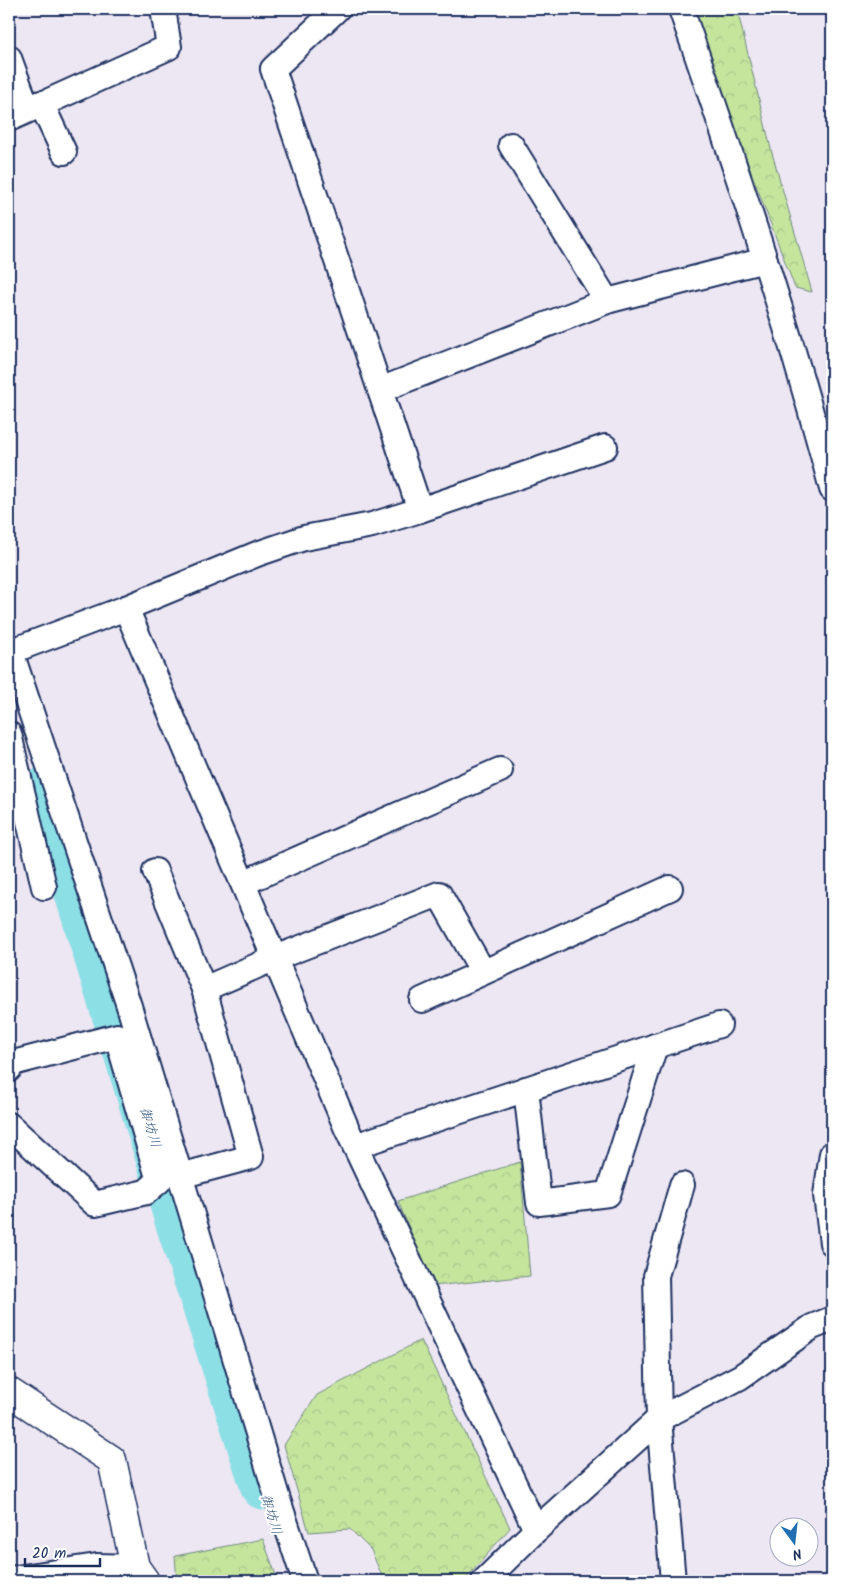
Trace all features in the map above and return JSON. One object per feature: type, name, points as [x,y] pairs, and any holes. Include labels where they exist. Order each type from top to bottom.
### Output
[{"type":"street","points":[[26,111],[169,47],[163,9]]},
{"type":"street","points":[[337,9],[273,69],[420,510]]},
{"type":"street","points":[[681,9],[730,150],[765,260],[809,402],[832,489]]},
{"type":"street","points":[[9,58],[26,111],[64,152]]},
{"type":"street","points":[[511,145],[607,301]]},
{"type":"street","points":[[380,390],[607,301],[765,260]]},
{"type":"street","points":[[305,1581],[278,1500],[130,1006],[9,650],[126,608],[257,554],[304,538],[372,525],[605,447]]},
{"type":"street","points":[[126,608],[355,1146],[536,1530]]},
{"type":"street","points":[[9,734],[44,887]]},
{"type":"street","points":[[243,883],[500,770]]},
{"type":"street","points":[[155,871],[204,989],[250,1157],[180,1176]]},
{"type":"street","points":[[422,1000],[670,888]]},
{"type":"street","points":[[204,989],[275,958],[438,894],[483,972]]},
{"type":"street","points":[[355,1146],[719,1025]]},
{"type":"street","points":[[9,1069],[13,1062],[117,1036],[159,1181],[146,1192],[95,1204],[9,1125]]},
{"type":"street","points":[[526,1089],[540,1203],[608,1194],[655,1046]]},
{"type":"street","points":[[832,1154],[826,1195],[832,1243]]},
{"type":"street","points":[[673,1581],[659,1419],[656,1276],[682,1185]]},
{"type":"street","points":[[484,1581],[536,1530],[659,1419],[740,1377],[812,1328],[832,1319]]},
{"type":"street","points":[[9,1392],[112,1460],[140,1574],[97,1566],[9,1579]]},
{"type":"green space","points":[[695,9],[737,9],[772,153],[812,292],[795,288],[736,132]]},
{"type":"green space","points":[[520,1162],[530,1276],[433,1286],[398,1201]]},
{"type":"green space","points":[[421,1340],[510,1528],[464,1581],[384,1581],[371,1550],[350,1529],[309,1532],[284,1445],[317,1395]]},
{"type":"green space","points":[[263,1539],[278,1581],[177,1581],[175,1556]]},
{"type":"waterway","name":"御坊川","points":[[45,789],[181,1233],[263,1487]]}]
